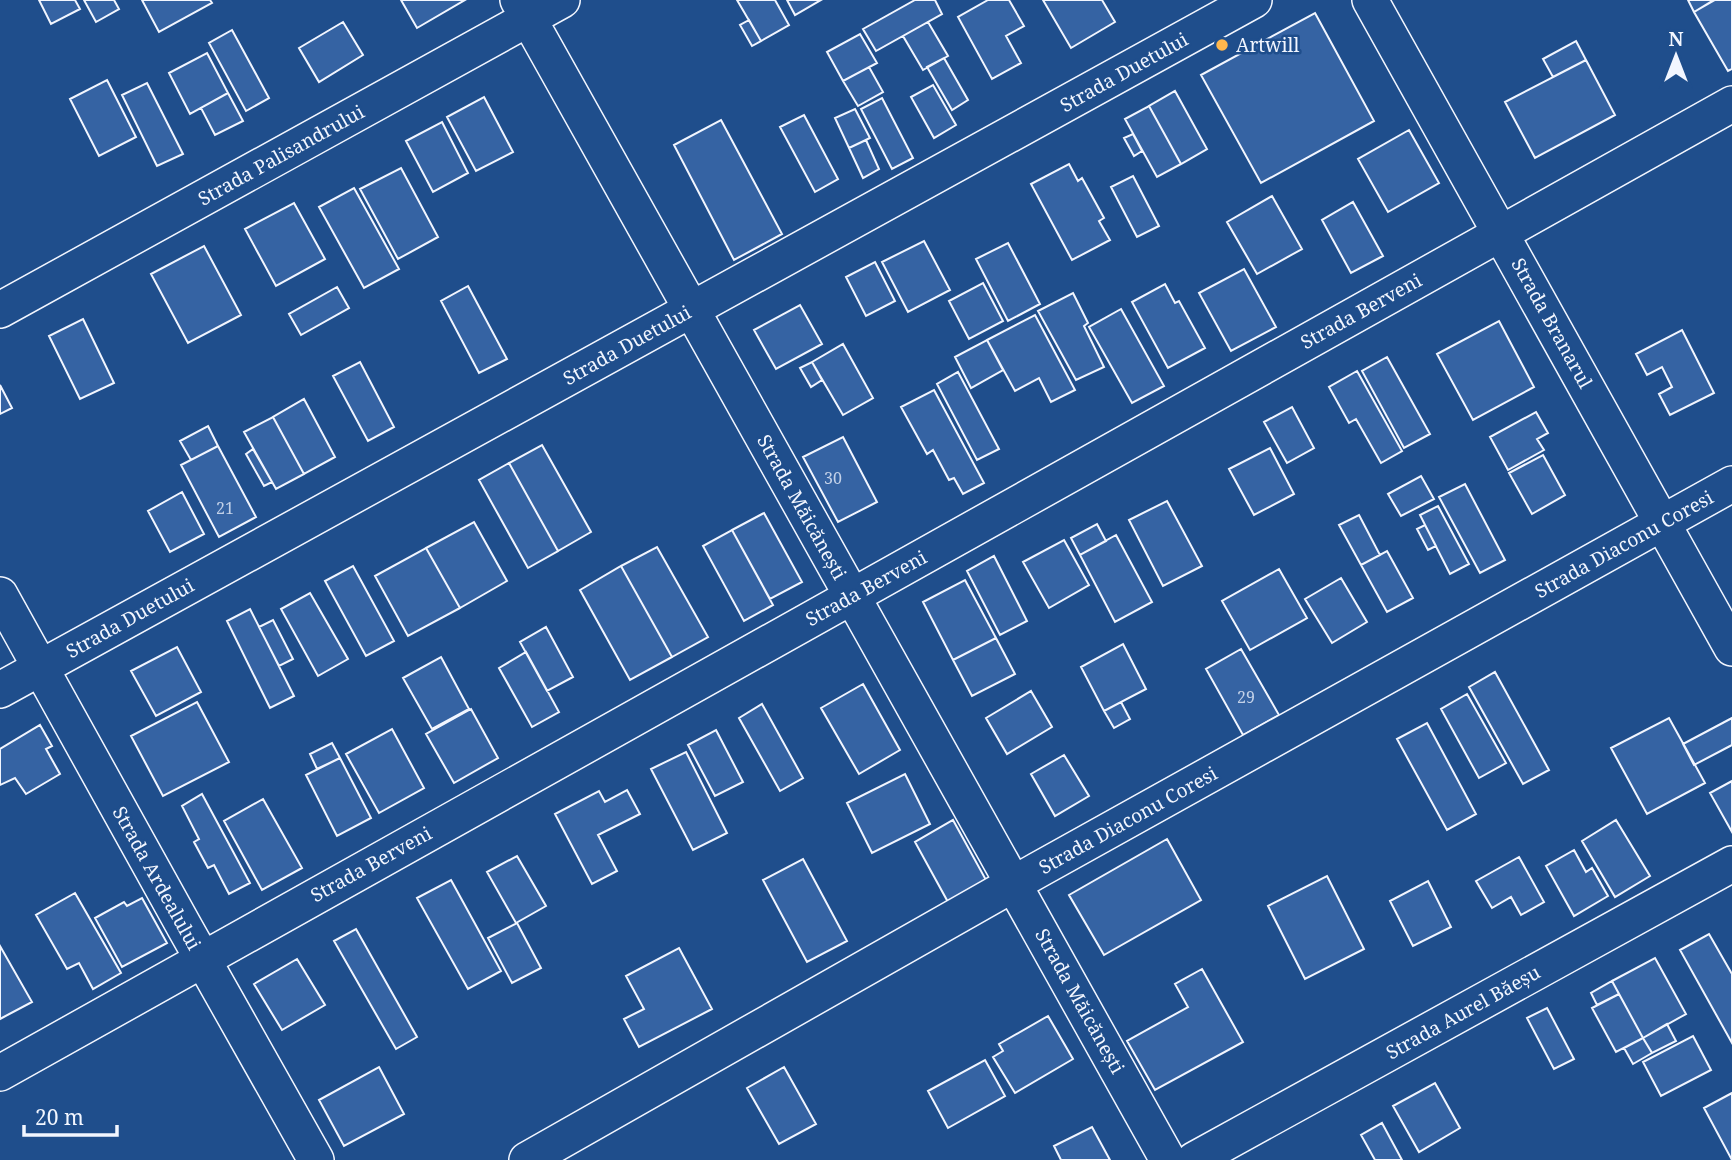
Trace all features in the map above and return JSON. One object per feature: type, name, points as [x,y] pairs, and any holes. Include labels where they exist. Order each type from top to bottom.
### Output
[{"type":"street","name":"Strada Palisandrului","points":[[0,310],[523,9],[562,0]]},
{"type":"street","name":"Strada Duetului","points":[[0,690],[1254,0]]},
{"type":"street","name":"Strada Branarul","points":[[1370,0],[1732,648]]},
{"type":"street","name":"Strada Măicănești","points":[[523,9],[1168,1160]]},
{"type":"street","name":"Strada Berveni","points":[[0,1073],[1732,104]]},
{"type":"street","name":"Strada Diaconu Coresi","points":[[527,1160],[1015,883],[1732,484]]},
{"type":"street","name":"Strada Ardealului","points":[[0,595],[316,1160]]},
{"type":"street","name":"Strada Aurel Băeșu","points":[[1194,1160],[1732,863]]},
{"type":"building","points":[[39,0],[75,0],[80,9],[51,24]]},
{"type":"building","points":[[84,0],[114,0],[119,9],[96,22]]},
{"type":"building","points":[[142,0],[210,0],[212,3],[159,32]]},
{"type":"building","points":[[401,0],[465,0],[417,28]]},
{"type":"building","points":[[737,0],[775,0],[789,25],[761,41]]},
{"type":"building","points":[[787,0],[821,0],[795,15]]},
{"type":"building","points":[[915,0],[935,0],[942,14],[876,51],[863,29]]},
{"type":"building","points":[[988,0],[1009,0],[1024,26],[1006,36],[1021,63],[992,79],[958,17]]},
{"type":"building","points":[[1043,0],[1102,0],[1115,22],[1071,48]]},
{"type":"building","points":[[1688,0],[1712,0],[1712,1],[1694,12]]},
{"type":"building","points":[[1715,0],[1732,0],[1732,69],[1728,71],[1694,12]]},
{"type":"building","points":[[1315,13],[1374,121],[1261,183],[1201,75]]},
{"type":"building","points":[[749,20],[761,41],[752,46],[740,25]]},
{"type":"building","points":[[343,22],[363,55],[319,82],[299,48]]},
{"type":"building","points":[[928,22],[948,56],[923,70],[903,36]]},
{"type":"building","points":[[232,30],[269,98],[246,111],[209,43]]},
{"type":"building","points":[[860,34],[877,63],[843,81],[827,52]]},
{"type":"building","points":[[1576,41],[1586,60],[1553,77],[1543,59]]},
{"type":"building","points":[[207,53],[228,93],[190,114],[169,73]]},
{"type":"building","points":[[944,58],[968,100],[952,110],[927,67]]},
{"type":"building","points":[[1586,60],[1615,115],[1535,158],[1505,102]]},
{"type":"building","points":[[869,67],[883,92],[858,106],[843,81]]},
{"type":"building","points":[[107,80],[136,137],[99,156],[70,99]]},
{"type":"building","points":[[147,83],[183,154],[157,166],[122,95]]},
{"type":"building","points":[[933,85],[956,125],[934,138],[911,97]]},
{"type":"building","points":[[1175,91],[1207,149],[1181,164],[1149,106]]},
{"type":"building","points":[[228,93],[243,121],[215,135],[201,108]]},
{"type":"building","points":[[484,97],[513,152],[476,171],[447,117]]},
{"type":"building","points":[[882,98],[913,158],[892,169],[861,109]]},
{"type":"building","points":[[1149,106],[1181,164],[1157,177],[1125,119]]},
{"type":"building","points":[[855,109],[870,138],[849,148],[835,118]]},
{"type":"building","points":[[804,115],[838,179],[815,192],[780,127]]},
{"type":"building","points":[[721,120],[782,234],[734,260],[674,145]]},
{"type":"building","points":[[442,122],[468,173],[433,192],[406,141]]},
{"type":"building","points":[[1409,130],[1439,183],[1388,212],[1358,159]]},
{"type":"building","points":[[1133,134],[1142,151],[1134,156],[1124,138]]},
{"type":"building","points":[[866,140],[879,169],[863,178],[849,148]]},
{"type":"building","points":[[1069,164],[1078,181],[1082,178],[1104,218],[1099,221],[1110,240],[1072,260],[1031,184]]},
{"type":"building","points":[[401,168],[438,237],[398,259],[360,189]]},
{"type":"building","points":[[1133,176],[1159,226],[1137,237],[1111,187]]},
{"type":"building","points":[[354,188],[399,269],[364,288],[319,207]]},
{"type":"building","points":[[1272,196],[1302,249],[1257,274],[1227,222]]},
{"type":"building","points":[[1353,202],[1383,256],[1351,273],[1322,220]]},
{"type":"building","points":[[294,203],[325,259],[276,286],[245,229]]},
{"type":"building","points":[[924,241],[950,290],[908,312],[882,262]]},
{"type":"building","points":[[1008,243],[1040,304],[1008,321],[976,259]]},
{"type":"building","points":[[204,246],[241,315],[188,343],[151,274]]},
{"type":"building","points":[[875,262],[895,301],[866,316],[846,277]]},
{"type":"building","points":[[1244,269],[1276,327],[1231,351],[1199,293]]},
{"type":"building","points":[[983,283],[1003,321],[969,339],[949,301]]},
{"type":"building","points":[[1165,284],[1175,303],[1179,301],[1205,348],[1168,368],[1132,302]]},
{"type":"building","points":[[468,286],[507,359],[479,373],[441,301]]},
{"type":"building","points":[[337,287],[349,308],[301,335],[289,314]]},
{"type":"building","points":[[1073,293],[1088,323],[1084,326],[1104,367],[1076,380],[1038,311]]},
{"type":"building","points":[[800,305],[822,344],[776,369],[754,330]]},
{"type":"building","points":[[1121,309],[1164,386],[1132,403],[1089,327]]},
{"type":"building","points":[[1035,315],[1075,390],[1051,402],[1039,378],[1015,391],[987,340]]},
{"type":"building","points":[[83,319],[114,383],[80,399],[49,336]]},
{"type":"building","points":[[1499,321],[1534,387],[1473,420],[1437,354]]},
{"type":"building","points":[[1682,330],[1714,393],[1670,415],[1659,394],[1672,387],[1662,367],[1647,375],[1636,354]]},
{"type":"building","points":[[987,340],[1003,370],[971,388],[955,357]]},
{"type":"building","points":[[843,344],[873,398],[843,415],[812,362]]},
{"type":"building","points":[[1387,357],[1430,434],[1404,448],[1362,371]]},
{"type":"building","points":[[360,362],[394,427],[368,441],[333,376]]},
{"type":"building","points":[[812,362],[822,380],[811,387],[800,368]]},
{"type":"building","points":[[1357,371],[1402,451],[1381,463],[1356,419],[1349,423],[1329,387]]},
{"type":"building","points":[[958,372],[999,449],[977,460],[937,384]]},
{"type":"building","points":[[0,385],[12,408],[0,414]]},
{"type":"building","points":[[934,390],[984,483],[963,494],[954,478],[949,480],[933,450],[927,454],[901,407]]},
{"type":"building","points":[[304,399],[335,457],[304,474],[273,417]]},
{"type":"building","points":[[1292,407],[1314,448],[1287,463],[1264,422]]},
{"type":"building","points":[[1536,412],[1548,433],[1537,439],[1544,450],[1508,470],[1490,437]]},
{"type":"building","points":[[273,417],[304,474],[276,489],[244,432]]},
{"type":"building","points":[[208,426],[218,446],[191,460],[180,441]]},
{"type":"building","points":[[843,437],[877,502],[838,522],[803,457]]},
{"type":"building","points":[[542,445],[591,532],[558,551],[509,463]]},
{"type":"building","points":[[218,446],[256,517],[219,537],[181,465]]},
{"type":"building","points":[[1270,448],[1294,494],[1254,515],[1229,469]]},
{"type":"building","points":[[253,449],[272,482],[264,486],[246,454]]},
{"type":"building","points":[[1543,455],[1565,495],[1532,514],[1509,473]]},
{"type":"building","points":[[509,463],[558,551],[528,568],[479,480]]},
{"type":"building","points":[[1421,476],[1434,499],[1401,516],[1388,494]]},
{"type":"building","points":[[1465,484],[1505,560],[1480,573],[1439,497]]},
{"type":"building","points":[[182,492],[204,534],[170,552],[148,511]]},
{"type":"building","points":[[1167,501],[1202,566],[1163,586],[1129,520]]},
{"type":"building","points":[[1438,506],[1469,564],[1450,574],[1420,515]]},
{"type":"building","points":[[764,513],[802,582],[770,599],[732,530]]},
{"type":"building","points":[[1359,515],[1380,555],[1361,565],[1339,525]]},
{"type":"building","points":[[474,522],[507,581],[460,608],[426,548]]},
{"type":"building","points":[[1097,524],[1106,541],[1080,555],[1071,538]]},
{"type":"building","points":[[1425,525],[1436,546],[1428,550],[1417,529]]},
{"type":"building","points":[[732,530],[773,605],[744,621],[703,546]]},
{"type":"building","points":[[1116,535],[1152,602],[1115,622],[1080,555]]},
{"type":"building","points":[[1064,540],[1089,585],[1049,608],[1023,562]]},
{"type":"building","points":[[657,547],[708,637],[672,657],[621,566]]},
{"type":"building","points":[[426,548],[460,608],[408,636],[375,576]]},
{"type":"building","points":[[1387,551],[1413,598],[1387,612],[1361,565]]},
{"type":"building","points":[[994,556],[1027,621],[1000,635],[967,571]]},
{"type":"building","points":[[353,566],[394,641],[366,656],[325,581]]},
{"type":"building","points":[[621,566],[672,657],[630,680],[580,590]]},
{"type":"building","points":[[1279,569],[1307,618],[1250,650],[1222,601]]},
{"type":"building","points":[[1341,578],[1367,622],[1332,643],[1305,599]]},
{"type":"building","points":[[965,580],[996,638],[953,660],[923,602]]},
{"type":"building","points":[[310,593],[348,659],[318,676],[281,609]]},
{"type":"building","points":[[250,609],[294,696],[270,708],[227,621]]},
{"type":"building","points":[[273,620],[293,659],[279,666],[259,627]]},
{"type":"building","points":[[546,627],[573,677],[547,691],[520,642]]},
{"type":"building","points":[[996,638],[1015,674],[972,696],[953,660]]},
{"type":"building","points":[[1123,644],[1146,689],[1104,711],[1081,667]]},
{"type":"building","points":[[177,647],[201,692],[156,716],[131,671]]},
{"type":"building","points":[[1241,649],[1279,715],[1243,735],[1206,669]]},
{"type":"building","points":[[526,652],[559,712],[532,727],[499,668]]},
{"type":"building","points":[[441,657],[469,709],[432,729],[403,678]]},
{"type":"building","points":[[1495,672],[1549,770],[1523,784],[1469,687]]},
{"type":"building","points":[[863,684],[900,750],[859,774],[821,708]]},
{"type":"building","points":[[1031,691],[1052,727],[1007,754],[986,718]]},
{"type":"building","points":[[1467,694],[1506,763],[1479,778],[1441,709]]},
{"type":"building","points":[[197,702],[229,762],[163,796],[131,736]]},
{"type":"building","points":[[1121,702],[1130,719],[1114,728],[1104,711]]},
{"type":"building","points":[[762,704],[803,778],[780,791],[739,718]]},
{"type":"building","points":[[471,709],[498,758],[454,783],[426,734]]},
{"type":"building","points":[[1669,718],[1705,783],[1647,814],[1611,748]]},
{"type":"building","points":[[1732,718],[1732,745],[1694,765],[1683,744]]},
{"type":"building","points":[[1427,723],[1476,814],[1447,830],[1397,739]]},
{"type":"building","points":[[40,725],[52,746],[46,749],[60,774],[26,794],[15,778],[0,785],[0,749]]},
{"type":"building","points":[[392,729],[424,788],[379,813],[346,754]]},
{"type":"building","points":[[716,730],[743,782],[715,796],[688,745]]},
{"type":"building","points":[[332,743],[340,758],[317,769],[310,754]]},
{"type":"building","points":[[686,752],[727,833],[693,850],[651,769]]},
{"type":"building","points":[[1064,755],[1089,796],[1055,816],[1031,774]]},
{"type":"building","points":[[340,758],[371,818],[337,836],[306,775]]},
{"type":"building","points":[[905,774],[930,824],[872,853],[847,803]]},
{"type":"building","points":[[1732,781],[1732,832],[1710,793]]},
{"type":"building","points":[[627,790],[640,814],[598,835],[617,871],[592,884],[555,814],[599,791],[605,802]]},
{"type":"building","points":[[202,794],[250,883],[229,894],[214,865],[208,868],[194,842],[199,839],[182,806]]},
{"type":"building","points":[[263,799],[302,868],[262,890],[224,821]]},
{"type":"building","points":[[953,820],[986,880],[948,902],[915,842]]},
{"type":"building","points":[[1616,820],[1650,876],[1615,897],[1582,841]]},
{"type":"building","points":[[1167,839],[1201,900],[1104,955],[1069,895]]},
{"type":"building","points":[[1574,850],[1586,872],[1592,868],[1608,896],[1574,916],[1546,866]]},
{"type":"building","points":[[517,856],[546,906],[516,923],[487,872]]},
{"type":"building","points":[[1519,857],[1544,902],[1521,915],[1511,897],[1492,908],[1476,881]]},
{"type":"building","points":[[803,859],[847,941],[807,962],[763,880]]},
{"type":"building","points":[[1327,876],[1364,949],[1305,979],[1268,906]]},
{"type":"building","points":[[451,880],[501,971],[468,989],[417,898]]},
{"type":"building","points":[[1428,881],[1451,927],[1413,946],[1390,901]]},
{"type":"building","points":[[75,893],[121,973],[93,989],[79,963],[67,969],[36,915]]},
{"type":"building","points":[[142,898],[167,943],[122,967],[95,918],[124,902],[127,906]]},
{"type":"building","points":[[517,923],[541,968],[512,983],[488,938]]},
{"type":"building","points":[[356,929],[417,1037],[396,1049],[334,941]]},
{"type":"building","points":[[1709,934],[1732,974],[1732,1043],[1680,950]]},
{"type":"building","points":[[0,946],[32,1002],[0,1019]]},
{"type":"building","points":[[679,948],[712,1009],[639,1047],[624,1019],[644,1009],[626,976]]},
{"type":"building","points":[[1655,958],[1686,1014],[1643,1038],[1612,981]]},
{"type":"building","points":[[297,959],[325,1005],[282,1030],[254,984]]},
{"type":"building","points":[[1202,969],[1243,1042],[1155,1090],[1127,1041],[1188,1007],[1175,984]]},
{"type":"building","points":[[1612,981],[1619,994],[1597,1005],[1591,993]]},
{"type":"building","points":[[1619,994],[1643,1038],[1616,1052],[1592,1008]]},
{"type":"building","points":[[1547,1008],[1574,1059],[1554,1069],[1527,1018]]},
{"type":"building","points":[[1048,1016],[1073,1059],[1015,1093],[993,1057],[1003,1051],[999,1044]]},
{"type":"building","points":[[1667,1024],[1676,1041],[1652,1053],[1643,1038]]},
{"type":"building","points":[[1693,1036],[1711,1070],[1661,1096],[1643,1062]]},
{"type":"building","points":[[1643,1038],[1652,1053],[1633,1064],[1624,1048]]},
{"type":"building","points":[[985,1060],[1005,1096],[948,1128],[928,1091]]},
{"type":"building","points":[[379,1067],[404,1114],[344,1146],[319,1100]]},
{"type":"building","points":[[784,1067],[816,1124],[779,1144],[747,1088]]},
{"type":"building","points":[[1435,1083],[1460,1128],[1419,1152],[1393,1106]]},
{"type":"building","points":[[1732,1093],[1732,1160],[1704,1108]]},
{"type":"building","points":[[1382,1123],[1402,1160],[1375,1160],[1361,1135]]},
{"type":"building","points":[[1092,1127],[1110,1160],[1061,1160],[1054,1146]]},
{"type":"place","name":"Artwill","points":[[1222,45]]}]
